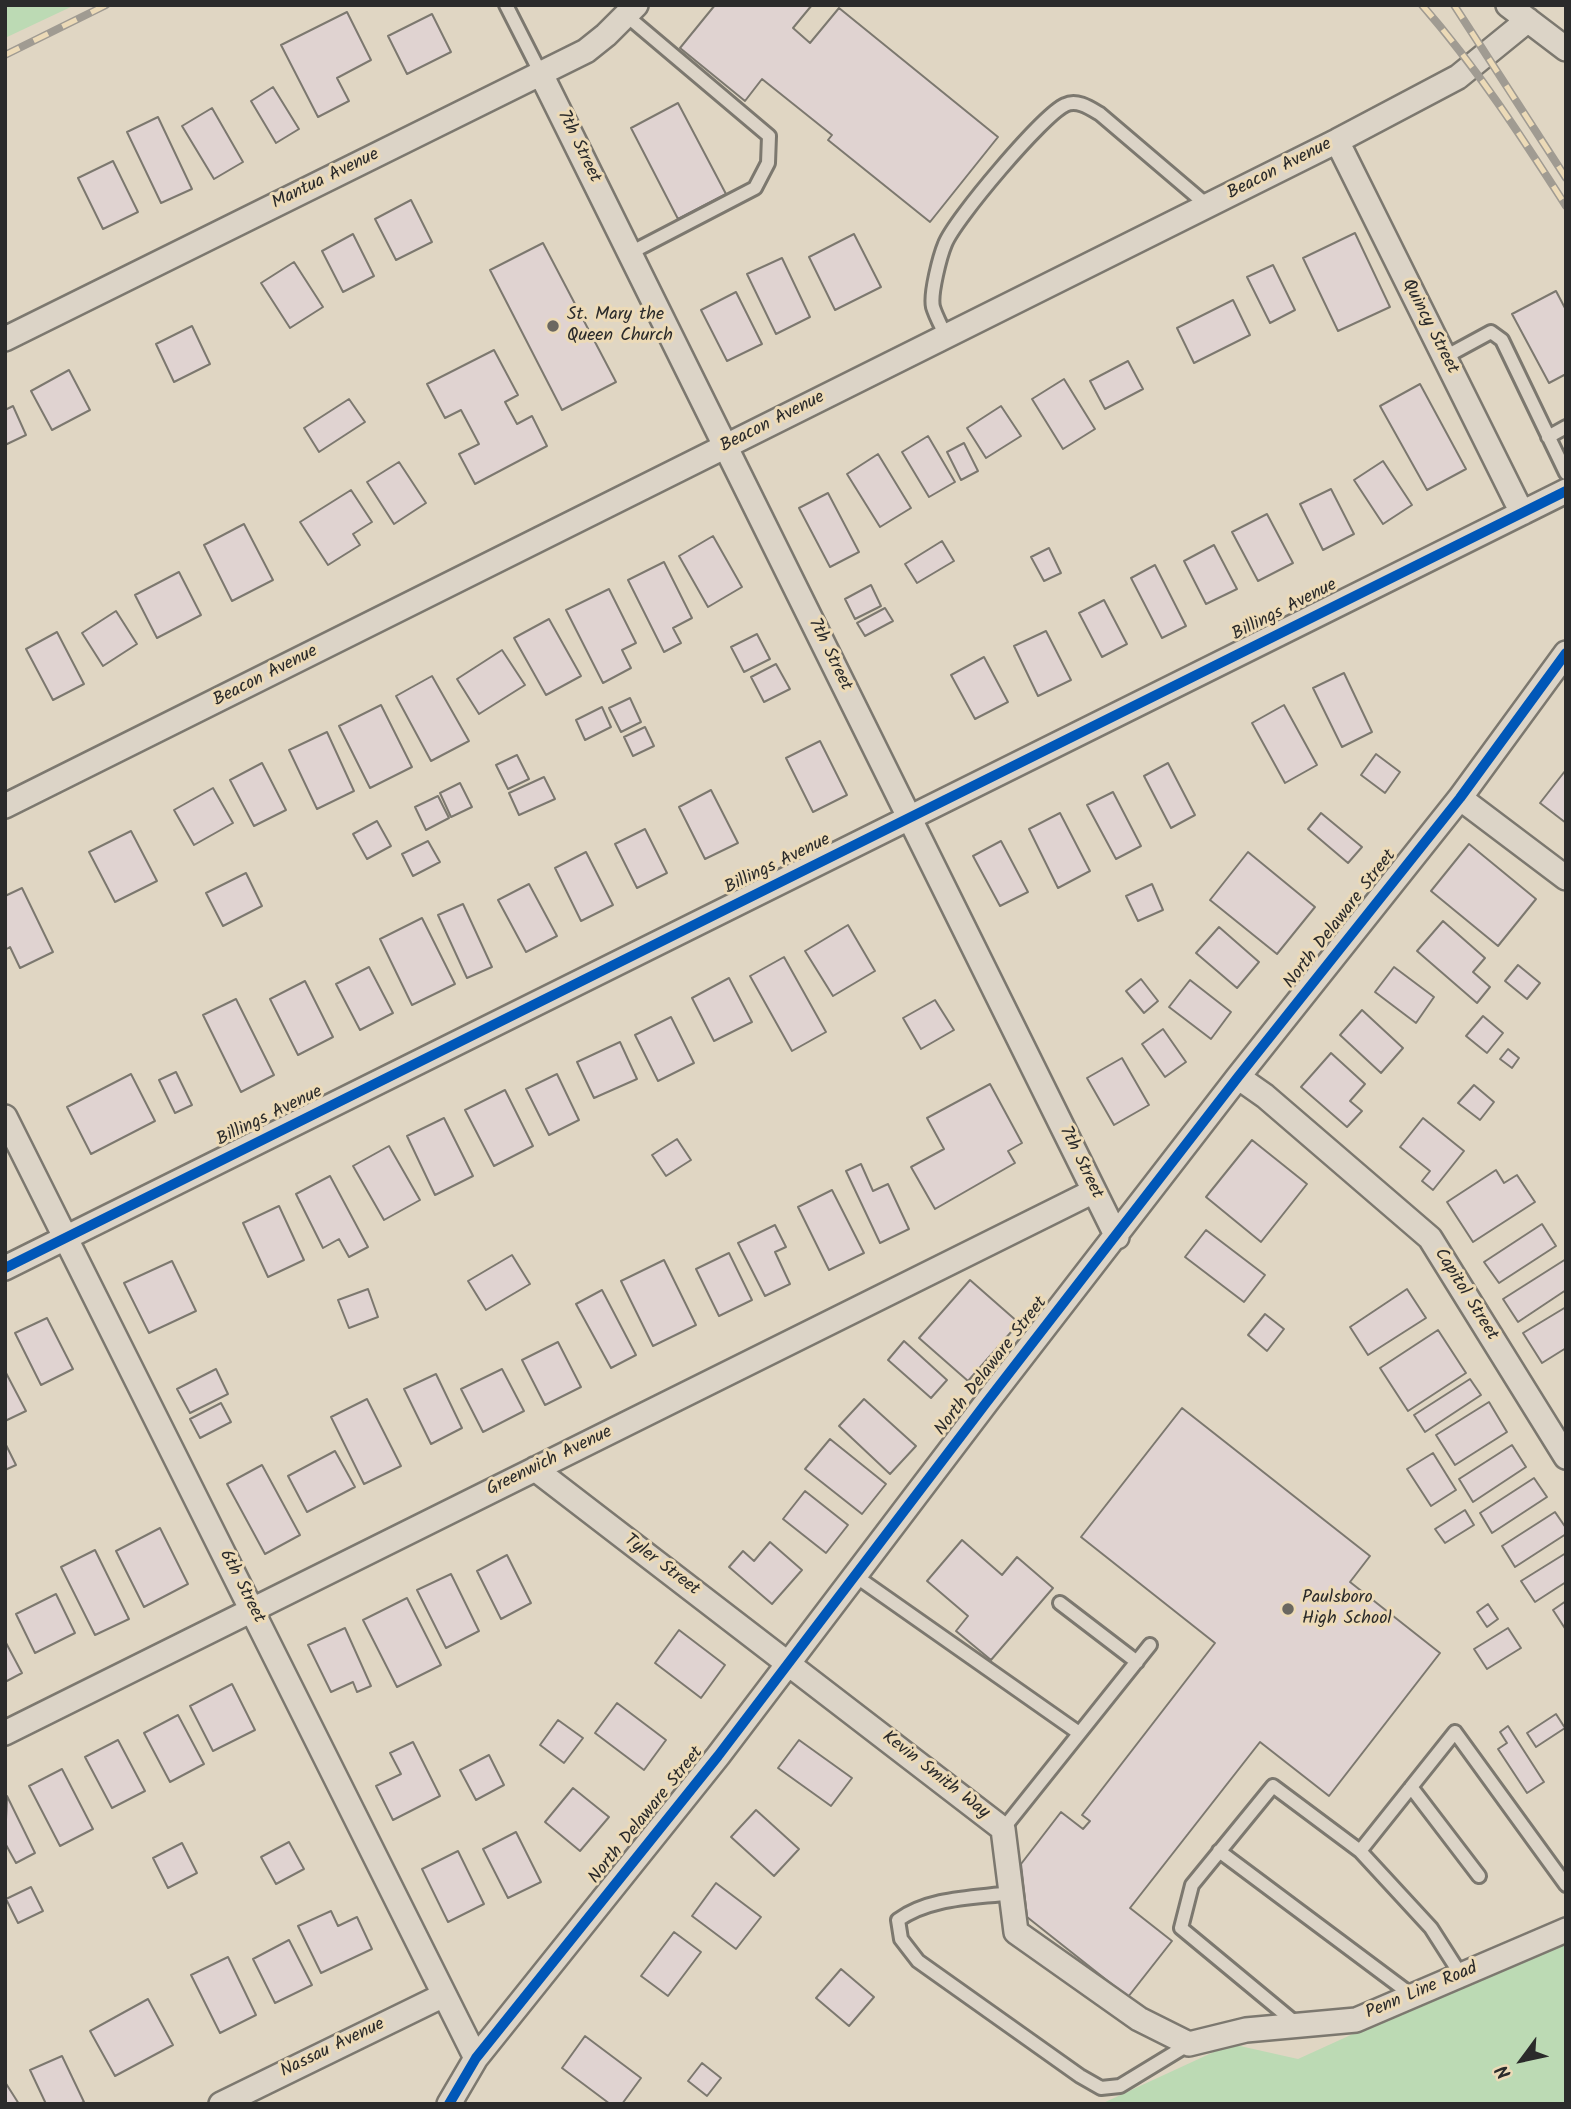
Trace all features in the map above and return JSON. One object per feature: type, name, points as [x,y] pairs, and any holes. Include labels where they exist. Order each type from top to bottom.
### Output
[{"type":"street","points":[[1508,5],[1566,49]]},
{"type":"street","name":"Mantua Avenue","points":[[5,339],[586,51],[632,10]]},
{"type":"street","name":"Beacon Avenue","points":[[5,806],[1337,141],[1458,77],[1528,20]]},
{"type":"street","name":"7th Street","points":[[541,74],[1116,1237]]},
{"type":"street","name":"Quincy Street","points":[[1337,141],[1522,513]]},
{"type":"street","name":"Billings Avenue","points":[[5,1269],[1566,491]]},
{"type":"street","name":"North Delaware Street","points":[[449,2104],[476,2058],[718,1756],[787,1662],[1238,1077],[1460,797],[1566,653]]},
{"type":"street","points":[[1460,797],[1566,878]]},
{"type":"street","name":"Capitol Street","points":[[1238,1077],[1265,1096],[1430,1238],[1566,1457]]},
{"type":"street","name":"6th Street","points":[[5,1117],[476,2058]]},
{"type":"street","name":"Greenwich Avenue","points":[[5,1733],[1094,1191]]},
{"type":"street","name":"Tyler Street","points":[[535,1469],[787,1662]]},
{"type":"street","name":"Kevin Smith Way","points":[[787,1662],[1003,1829],[1016,1932],[1139,2019],[1189,2044]]},
{"type":"street","name":"Penn Line Road","points":[[1189,2044],[1246,2030],[1356,2020],[1566,1930]]},
{"type":"street","name":"Nassau Avenue","points":[[221,2104],[444,1995]]},
{"type":"lane","points":[[506,5],[541,74]]},
{"type":"lane","points":[[630,253],[755,188],[768,163],[769,136],[632,10]]},
{"type":"lane","points":[[946,337],[932,304],[945,242],[1017,151],[1050,116],[1067,103],[1084,104],[1100,114],[1208,206]]},
{"type":"lane","points":[[1445,357],[1491,332],[1502,340],[1566,473]]},
{"type":"lane","points":[[1548,437],[1566,427]]},
{"type":"lane","points":[[854,1575],[1079,1733]]},
{"type":"lane","points":[[1060,1603],[1137,1662]]},
{"type":"lane","points":[[1003,1829],[1150,1645]]},
{"type":"lane","points":[[1360,1851],[1455,1732],[1566,1885]]},
{"type":"lane","points":[[1298,2025],[1181,1928],[1192,1885],[1273,1786],[1360,1851],[1431,1928],[1461,1975]]},
{"type":"lane","points":[[1411,1787],[1479,1876]]},
{"type":"lane","points":[[1219,1851],[1413,1996]]},
{"type":"lane","points":[[1011,1893],[934,1903],[907,1913],[898,1920],[901,1939],[918,1961],[1080,2076],[1101,2088],[1120,2086],[1189,2044]]},
{"type":"green space","points":[[5,5],[75,5],[5,38]]},
{"type":"green space","points":[[1566,1937],[1566,2104],[1101,2104],[1231,2044],[1298,2059]]},
{"type":"building","points":[[715,5],[812,5],[793,28],[810,43],[839,8],[998,137],[930,222],[828,140],[832,135],[762,79],[745,101],[680,48]]},
{"type":"building","points":[[347,12],[371,60],[337,78],[349,101],[318,117],[281,45]]},
{"type":"building","points":[[432,14],[451,52],[407,74],[388,36]]},
{"type":"building","points":[[273,87],[299,129],[276,143],[251,101]]},
{"type":"building","points":[[678,103],[726,194],[678,219],[631,128]]},
{"type":"building","points":[[212,108],[243,162],[214,179],[182,126]]},
{"type":"building","points":[[158,117],[192,189],[161,203],[127,132]]},
{"type":"building","points":[[113,161],[138,212],[103,229],[78,178]]},
{"type":"building","points":[[411,200],[432,242],[396,260],[375,219]]},
{"type":"building","points":[[1355,233],[1390,307],[1338,331],[1303,258]]},
{"type":"building","points":[[353,234],[374,276],[343,292],[322,251]]},
{"type":"building","points":[[854,234],[881,287],[835,310],[809,257]]},
{"type":"building","name":"St. Mary the Queen Church","points":[[543,243],[616,382],[562,410],[490,270]]},
{"type":"building","points":[[782,258],[810,317],[776,334],[747,274]]},
{"type":"building","points":[[294,262],[323,307],[290,328],[261,283]]},
{"type":"building","points":[[1273,265],[1295,310],[1270,323],[1247,277]]},
{"type":"building","points":[[1556,291],[1566,310],[1566,374],[1549,383],[1512,314]]},
{"type":"building","points":[[736,292],[762,344],[727,361],[701,310]]},
{"type":"building","points":[[1233,300],[1250,335],[1194,363],[1177,328]]},
{"type":"building","points":[[192,326],[210,364],[174,382],[156,344]]},
{"type":"building","points":[[494,350],[518,395],[505,402],[517,424],[532,416],[547,446],[475,484],[459,454],[479,444],[461,410],[445,418],[427,384]]},
{"type":"building","points":[[1128,361],[1143,389],[1105,409],[1090,381]]},
{"type":"building","points":[[69,370],[90,410],[52,430],[31,391]]},
{"type":"building","points":[[1064,379],[1095,429],[1063,449],[1032,399]]},
{"type":"building","points":[[1420,384],[1466,469],[1427,490],[1380,406]]},
{"type":"building","points":[[349,399],[365,422],[319,452],[304,428]]},
{"type":"building","points":[[13,406],[26,435],[5,445],[5,410]]},
{"type":"building","points":[[1001,406],[1021,436],[986,458],[967,428]]},
{"type":"building","points":[[928,436],[955,482],[929,497],[902,452]]},
{"type":"building","points":[[964,443],[978,471],[961,480],[947,452]]},
{"type":"building","points":[[878,454],[911,508],[880,527],[847,474]]},
{"type":"building","points":[[1383,461],[1412,505],[1383,524],[1354,480]]},
{"type":"building","points":[[399,462],[426,503],[394,524],[367,482]]},
{"type":"building","points":[[1331,489],[1354,534],[1323,550],[1300,504]]},
{"type":"building","points":[[351,490],[372,522],[353,534],[360,545],[328,565],[300,522]]},
{"type":"building","points":[[828,493],[859,552],[830,567],[799,508]]},
{"type":"building","points":[[1267,514],[1293,563],[1258,581],[1232,532]]},
{"type":"building","points":[[244,524],[273,580],[232,601],[204,545]]},
{"type":"building","points":[[713,536],[742,587],[708,607],[679,556]]},
{"type":"building","points":[[942,541],[954,561],[917,583],[905,564]]},
{"type":"building","points":[[1214,545],[1237,589],[1206,604],[1184,561]]},
{"type":"building","points":[[1049,548],[1061,573],[1044,581],[1031,557]]},
{"type":"building","points":[[664,562],[692,618],[673,628],[681,643],[664,652],[628,580]]},
{"type":"building","points":[[1155,565],[1186,626],[1162,638],[1131,578]]},
{"type":"building","points":[[179,572],[201,615],[157,638],[135,595]]},
{"type":"building","points":[[871,585],[881,606],[855,619],[845,599]]},
{"type":"building","points":[[609,589],[636,643],[622,650],[631,668],[603,683],[566,610]]},
{"type":"building","points":[[1104,600],[1127,644],[1102,657],[1079,613]]},
{"type":"building","points":[[885,608],[893,621],[865,636],[857,623]]},
{"type":"building","points":[[116,611],[137,644],[103,666],[82,633]]},
{"type":"building","points":[[549,619],[581,676],[546,695],[514,638]]},
{"type":"building","points":[[1046,631],[1071,680],[1038,696],[1014,646]]},
{"type":"building","points":[[57,632],[84,684],[53,700],[26,649]]},
{"type":"building","points":[[757,634],[770,659],[744,672],[731,647]]},
{"type":"building","points":[[502,650],[525,685],[479,714],[457,679]]},
{"type":"building","points":[[984,657],[1008,702],[975,719],[951,675]]},
{"type":"building","points":[[776,664],[790,689],[764,702],[751,677]]},
{"type":"building","points":[[1344,673],[1372,732],[1342,747],[1313,688]]},
{"type":"building","points":[[432,676],[469,741],[431,761],[396,696]]},
{"type":"building","points":[[630,698],[641,722],[621,732],[609,708]]},
{"type":"building","points":[[381,705],[412,767],[370,788],[339,726]]},
{"type":"building","points":[[1284,705],[1317,765],[1285,783],[1252,723]]},
{"type":"building","points":[[602,707],[611,727],[585,740],[576,720]]},
{"type":"building","points":[[645,727],[654,746],[633,756],[624,737]]},
{"type":"building","points":[[327,732],[354,791],[317,809],[289,750]]},
{"type":"building","points":[[820,741],[847,795],[813,812],[786,758]]},
{"type":"building","points":[[1376,754],[1400,772],[1385,793],[1361,775]]},
{"type":"building","points":[[517,755],[529,779],[508,789],[496,765]]},
{"type":"building","points":[[262,763],[286,810],[254,826],[230,780]]},
{"type":"building","points":[[1168,763],[1195,815],[1171,828],[1144,776]]},
{"type":"building","points":[[1566,771],[1566,823],[1540,803]]},
{"type":"building","points":[[544,777],[555,799],[519,815],[509,793]]},
{"type":"building","points":[[460,783],[472,807],[451,817],[440,793]]},
{"type":"building","points":[[213,788],[233,823],[194,845],[174,810]]},
{"type":"building","points":[[711,790],[738,843],[705,859],[679,807]]},
{"type":"building","points":[[1113,792],[1141,846],[1116,859],[1087,805]]},
{"type":"building","points":[[438,796],[449,818],[426,830],[415,807]]},
{"type":"building","points":[[1060,813],[1090,871],[1058,888],[1029,829]]},
{"type":"building","points":[[1321,813],[1362,847],[1348,863],[1308,829]]},
{"type":"building","points":[[377,821],[391,846],[367,859],[353,834]]},
{"type":"building","points":[[645,829],[667,873],[637,888],[615,844]]},
{"type":"building","points":[[131,831],[157,881],[115,902],[89,852]]},
{"type":"building","points":[[428,841],[440,862],[413,876],[402,854]]},
{"type":"building","points":[[1001,841],[1028,892],[1000,906],[973,856]]},
{"type":"building","points":[[1469,844],[1536,899],[1498,946],[1431,891]]},
{"type":"building","points":[[586,852],[613,905],[581,921],[555,868]]},
{"type":"building","points":[[1248,852],[1315,907],[1277,954],[1210,900]]},
{"type":"building","points":[[246,873],[262,906],[223,926],[206,893]]},
{"type":"building","points":[[529,884],[557,936],[526,952],[498,900]]},
{"type":"building","points":[[1152,884],[1163,910],[1138,921],[1126,896]]},
{"type":"building","points":[[22,888],[53,952],[20,968],[10,947],[5,950],[5,896]]},
{"type":"building","points":[[463,904],[492,967],[467,978],[438,915]]},
{"type":"building","points":[[422,918],[455,984],[412,1005],[380,939]]},
{"type":"building","points":[[1443,921],[1485,958],[1473,972],[1490,987],[1477,1003],[1417,951]]},
{"type":"building","points":[[848,925],[875,971],[833,996],[805,951]]},
{"type":"building","points":[[1219,927],[1259,962],[1237,988],[1196,953]]},
{"type":"building","points":[[784,957],[826,1032],[792,1051],[750,976]]},
{"type":"building","points":[[1518,965],[1540,983],[1527,999],[1505,981]]},
{"type":"building","points":[[369,967],[393,1013],[360,1030],[336,984]]},
{"type":"building","points":[[1394,967],[1434,997],[1416,1023],[1375,992]]},
{"type":"building","points":[[729,978],[752,1022],[714,1041],[692,998]]},
{"type":"building","points":[[1141,979],[1158,1001],[1144,1013],[1126,991]]},
{"type":"building","points":[[1190,980],[1231,1012],[1211,1039],[1169,1007]]},
{"type":"building","points":[[305,981],[333,1037],[298,1055],[270,999]]},
{"type":"building","points":[[236,999],[274,1075],[241,1092],[203,1015]]},
{"type":"building","points":[[935,1000],[954,1030],[921,1049],[903,1018]]},
{"type":"building","points":[[1362,1010],[1403,1048],[1381,1073],[1340,1035]]},
{"type":"building","points":[[1483,1016],[1503,1033],[1487,1053],[1466,1036]]},
{"type":"building","points":[[671,1017],[694,1063],[658,1081],[635,1035]]},
{"type":"building","points":[[1163,1029],[1186,1062],[1165,1077],[1142,1044]]},
{"type":"building","points":[[620,1042],[637,1079],[594,1098],[577,1062]]},
{"type":"building","points":[[1508,1049],[1519,1058],[1512,1068],[1500,1059]]},
{"type":"building","points":[[1331,1053],[1365,1084],[1350,1101],[1362,1111],[1347,1127],[1301,1087]]},
{"type":"building","points":[[1122,1058],[1149,1105],[1114,1125],[1087,1078]]},
{"type":"building","points":[[176,1072],[192,1105],[175,1113],[159,1080]]},
{"type":"building","points":[[131,1074],[155,1121],[91,1154],[67,1107]]},
{"type":"building","points":[[557,1074],[579,1120],[549,1135],[526,1089]]},
{"type":"building","points":[[990,1084],[1022,1143],[1008,1151],[1015,1163],[935,1209],[911,1167],[944,1149],[927,1118]]},
{"type":"building","points":[[1474,1085],[1494,1102],[1480,1120],[1458,1103]]},
{"type":"building","points":[[505,1090],[533,1146],[494,1166],[465,1110]]},
{"type":"building","points":[[444,1118],[473,1176],[435,1195],[407,1136]]},
{"type":"building","points":[[1423,1118],[1464,1151],[1433,1190],[1422,1181],[1430,1171],[1400,1147]]},
{"type":"building","points":[[677,1139],[691,1160],[666,1176],[652,1155]]},
{"type":"building","points":[[1252,1140],[1307,1184],[1261,1242],[1206,1197]]},
{"type":"building","points":[[389,1146],[420,1200],[384,1220],[353,1166]]},
{"type":"building","points":[[861,1164],[873,1191],[888,1184],[909,1229],[880,1243],[846,1171]]},
{"type":"building","points":[[1496,1170],[1504,1183],[1517,1175],[1535,1202],[1473,1242],[1447,1202]]},
{"type":"building","points":[[330,1176],[368,1247],[349,1257],[339,1239],[323,1248],[296,1194]]},
{"type":"building","points":[[832,1190],[864,1253],[829,1270],[798,1207]]},
{"type":"building","points":[[279,1206],[304,1260],[268,1277],[243,1223]]},
{"type":"building","points":[[1542,1224],[1556,1246],[1499,1283],[1484,1262]]},
{"type":"building","points":[[775,1225],[786,1247],[775,1252],[790,1284],[765,1296],[738,1243]]},
{"type":"building","points":[[1206,1230],[1265,1275],[1244,1302],[1185,1257]]},
{"type":"building","points":[[729,1253],[752,1300],[719,1316],[696,1269]]},
{"type":"building","points":[[512,1255],[530,1284],[486,1310],[468,1281]]},
{"type":"building","points":[[1566,1259],[1566,1290],[1518,1322],[1503,1299]]},
{"type":"building","points":[[664,1260],[696,1325],[653,1346],[621,1281]]},
{"type":"building","points":[[172,1261],[196,1311],[149,1333],[124,1283]]},
{"type":"building","points":[[970,1280],[1019,1323],[968,1381],[919,1338]]},
{"type":"building","points":[[368,1289],[378,1317],[349,1328],[338,1300]]},
{"type":"building","points":[[1407,1289],[1426,1318],[1368,1355],[1350,1327]]},
{"type":"building","points":[[602,1290],[636,1355],[611,1368],[576,1304]]},
{"type":"building","points":[[1566,1307],[1566,1348],[1542,1363],[1523,1333]]},
{"type":"building","points":[[1265,1314],[1284,1329],[1267,1351],[1248,1335]]},
{"type":"building","points":[[47,1318],[73,1369],[41,1385],[15,1333]]},
{"type":"building","points":[[1438,1330],[1466,1373],[1408,1411],[1380,1368]]},
{"type":"building","points":[[904,1341],[947,1380],[931,1398],[888,1360]]},
{"type":"building","points":[[558,1342],[581,1387],[545,1405],[522,1360]]},
{"type":"building","points":[[216,1369],[228,1394],[190,1413],[177,1389]]},
{"type":"building","points":[[502,1369],[524,1411],[483,1432],[461,1389]]},
{"type":"building","points":[[5,1371],[26,1411],[5,1421]]},
{"type":"building","points":[[436,1374],[462,1428],[431,1444],[404,1389]]},
{"type":"building","points":[[1470,1379],[1481,1395],[1425,1432],[1414,1415]]},
{"type":"building","points":[[367,1399],[401,1466],[364,1484],[331,1417]]},
{"type":"building","points":[[864,1399],[916,1446],[890,1474],[839,1426]]},
{"type":"building","points":[[1489,1402],[1507,1432],[1455,1465],[1436,1435]]},
{"type":"building","points":[[221,1403],[231,1422],[200,1438],[190,1419]]},
{"type":"building","points":[[1182,1408],[1370,1556],[1350,1582],[1440,1653],[1329,1796],[1260,1742],[1130,1908],[1172,1941],[1128,1997],[1027,1917],[1021,1864],[1061,1812],[1083,1829],[1090,1821],[1082,1815],[1215,1643],[1081,1537]]},
{"type":"building","points":[[830,1439],[886,1484],[862,1514],[805,1469]]},
{"type":"building","points":[[5,1443],[16,1465],[5,1470]]},
{"type":"building","points":[[1512,1445],[1526,1467],[1473,1502],[1459,1479]]},
{"type":"building","points":[[335,1451],[355,1487],[307,1512],[288,1476]]},
{"type":"building","points":[[1433,1453],[1456,1490],[1431,1506],[1407,1469]]},
{"type":"building","points":[[262,1465],[300,1535],[265,1554],[227,1484]]},
{"type":"building","points":[[1534,1478],[1547,1497],[1492,1533],[1480,1513]]},
{"type":"building","points":[[805,1491],[848,1525],[826,1553],[783,1519]]},
{"type":"building","points":[[1465,1510],[1474,1525],[1445,1543],[1435,1529]]},
{"type":"building","points":[[1555,1512],[1566,1528],[1566,1534],[1515,1567],[1502,1546]]},
{"type":"building","points":[[160,1528],[188,1584],[144,1607],[116,1551]]},
{"type":"building","points":[[962,1540],[1002,1575],[1017,1557],[1053,1588],[991,1660],[956,1631],[968,1616],[927,1581]]},
{"type":"building","points":[[770,1542],[802,1570],[772,1604],[729,1567],[743,1551],[754,1561]]},
{"type":"building","points":[[95,1550],[129,1619],[95,1635],[61,1567]]},
{"type":"building","points":[[1566,1553],[1566,1582],[1535,1602],[1521,1581]]},
{"type":"building","points":[[507,1555],[531,1603],[501,1619],[477,1571]]},
{"type":"building","points":[[451,1574],[479,1631],[446,1648],[417,1590]]},
{"type":"building","points":[[56,1594],[75,1633],[35,1653],[16,1614]]},
{"type":"building","points":[[407,1598],[441,1665],[397,1687],[363,1620]]},
{"type":"building","points":[[1566,1601],[1566,1630],[1553,1610]]},
{"type":"building","points":[[1488,1604],[1498,1619],[1487,1627],[1477,1612]]},
{"type":"building","points":[[345,1628],[371,1686],[357,1692],[353,1682],[331,1692],[308,1645]]},
{"type":"building","points":[[1508,1628],[1521,1648],[1487,1669],[1474,1649]]},
{"type":"building","points":[[679,1630],[725,1665],[701,1698],[655,1663]]},
{"type":"building","points":[[5,1641],[22,1673],[5,1682]]},
{"type":"building","points":[[232,1684],[255,1730],[213,1751],[190,1706]]},
{"type":"building","points":[[617,1703],[666,1740],[644,1770],[595,1733]]},
{"type":"building","points":[[1556,1714],[1565,1728],[1536,1747],[1527,1733]]},
{"type":"building","points":[[178,1715],[204,1764],[170,1782],[144,1733]]},
{"type":"building","points":[[558,1720],[583,1738],[564,1763],[540,1745]]},
{"type":"building","points":[[1508,1726],[1544,1782],[1527,1793],[1498,1749],[1507,1743],[1500,1732]]},
{"type":"building","points":[[118,1740],[145,1791],[112,1808],[85,1757]]},
{"type":"building","points":[[799,1740],[852,1778],[831,1806],[778,1768]]},
{"type":"building","points":[[413,1742],[440,1796],[393,1820],[376,1786],[401,1774],[390,1753]]},
{"type":"building","points":[[489,1755],[504,1785],[476,1800],[460,1770]]},
{"type":"building","points":[[62,1769],[93,1829],[60,1846],[29,1786]]},
{"type":"building","points":[[573,1788],[609,1817],[580,1851],[545,1822]]},
{"type":"building","points":[[7,1796],[35,1853],[16,1863],[5,1843]]},
{"type":"building","points":[[756,1810],[799,1849],[774,1876],[731,1837]]},
{"type":"building","points":[[516,1832],[541,1882],[508,1898],[483,1849]]},
{"type":"building","points":[[289,1842],[304,1869],[276,1884],[261,1857]]},
{"type":"building","points":[[182,1843],[197,1873],[168,1888],[153,1858]]},
{"type":"building","points":[[458,1851],[484,1904],[448,1922],[422,1869]]},
{"type":"building","points":[[716,1883],[761,1917],[736,1949],[692,1916]]},
{"type":"building","points":[[31,1887],[43,1911],[18,1923],[6,1899]]},
{"type":"building","points":[[331,1911],[338,1926],[357,1917],[372,1949],[321,1973],[298,1926]]},
{"type":"building","points":[[674,1932],[701,1952],[668,1996],[641,1976]]},
{"type":"building","points":[[289,1940],[312,1985],[275,2003],[253,1959]]},
{"type":"building","points":[[228,1957],[256,2015],[220,2033],[191,1975]]},
{"type":"building","points":[[841,1969],[874,1997],[849,2026],[816,1998]]},
{"type":"building","points":[[148,1999],[173,2045],[115,2076],[90,2031]]},
{"type":"building","points":[[585,2036],[641,2078],[622,2104],[610,2104],[562,2068]]},
{"type":"building","points":[[62,2056],[84,2102],[46,2104],[30,2070]]},
{"type":"building","points":[[702,2063],[721,2078],[707,2096],[688,2081]]},
{"type":"building","points":[[5,2082],[19,2104],[5,2104]]},
{"type":"railway","points":[[5,55],[106,5]]},
{"type":"railway","points":[[1422,5],[1480,78],[1566,206]]},
{"type":"railway","points":[[1454,5],[1566,178]]},
{"type":"cycle path","points":[[5,1268],[1566,491]]},
{"type":"cycle path","points":[[449,2104],[476,2058],[718,1756],[1238,1077],[1460,798],[1566,653]]},
{"type":"place","name":"St. Mary the Queen Church","points":[[553,326]]},
{"type":"place","name":"Paulsboro High School","points":[[1288,1609]]}]
